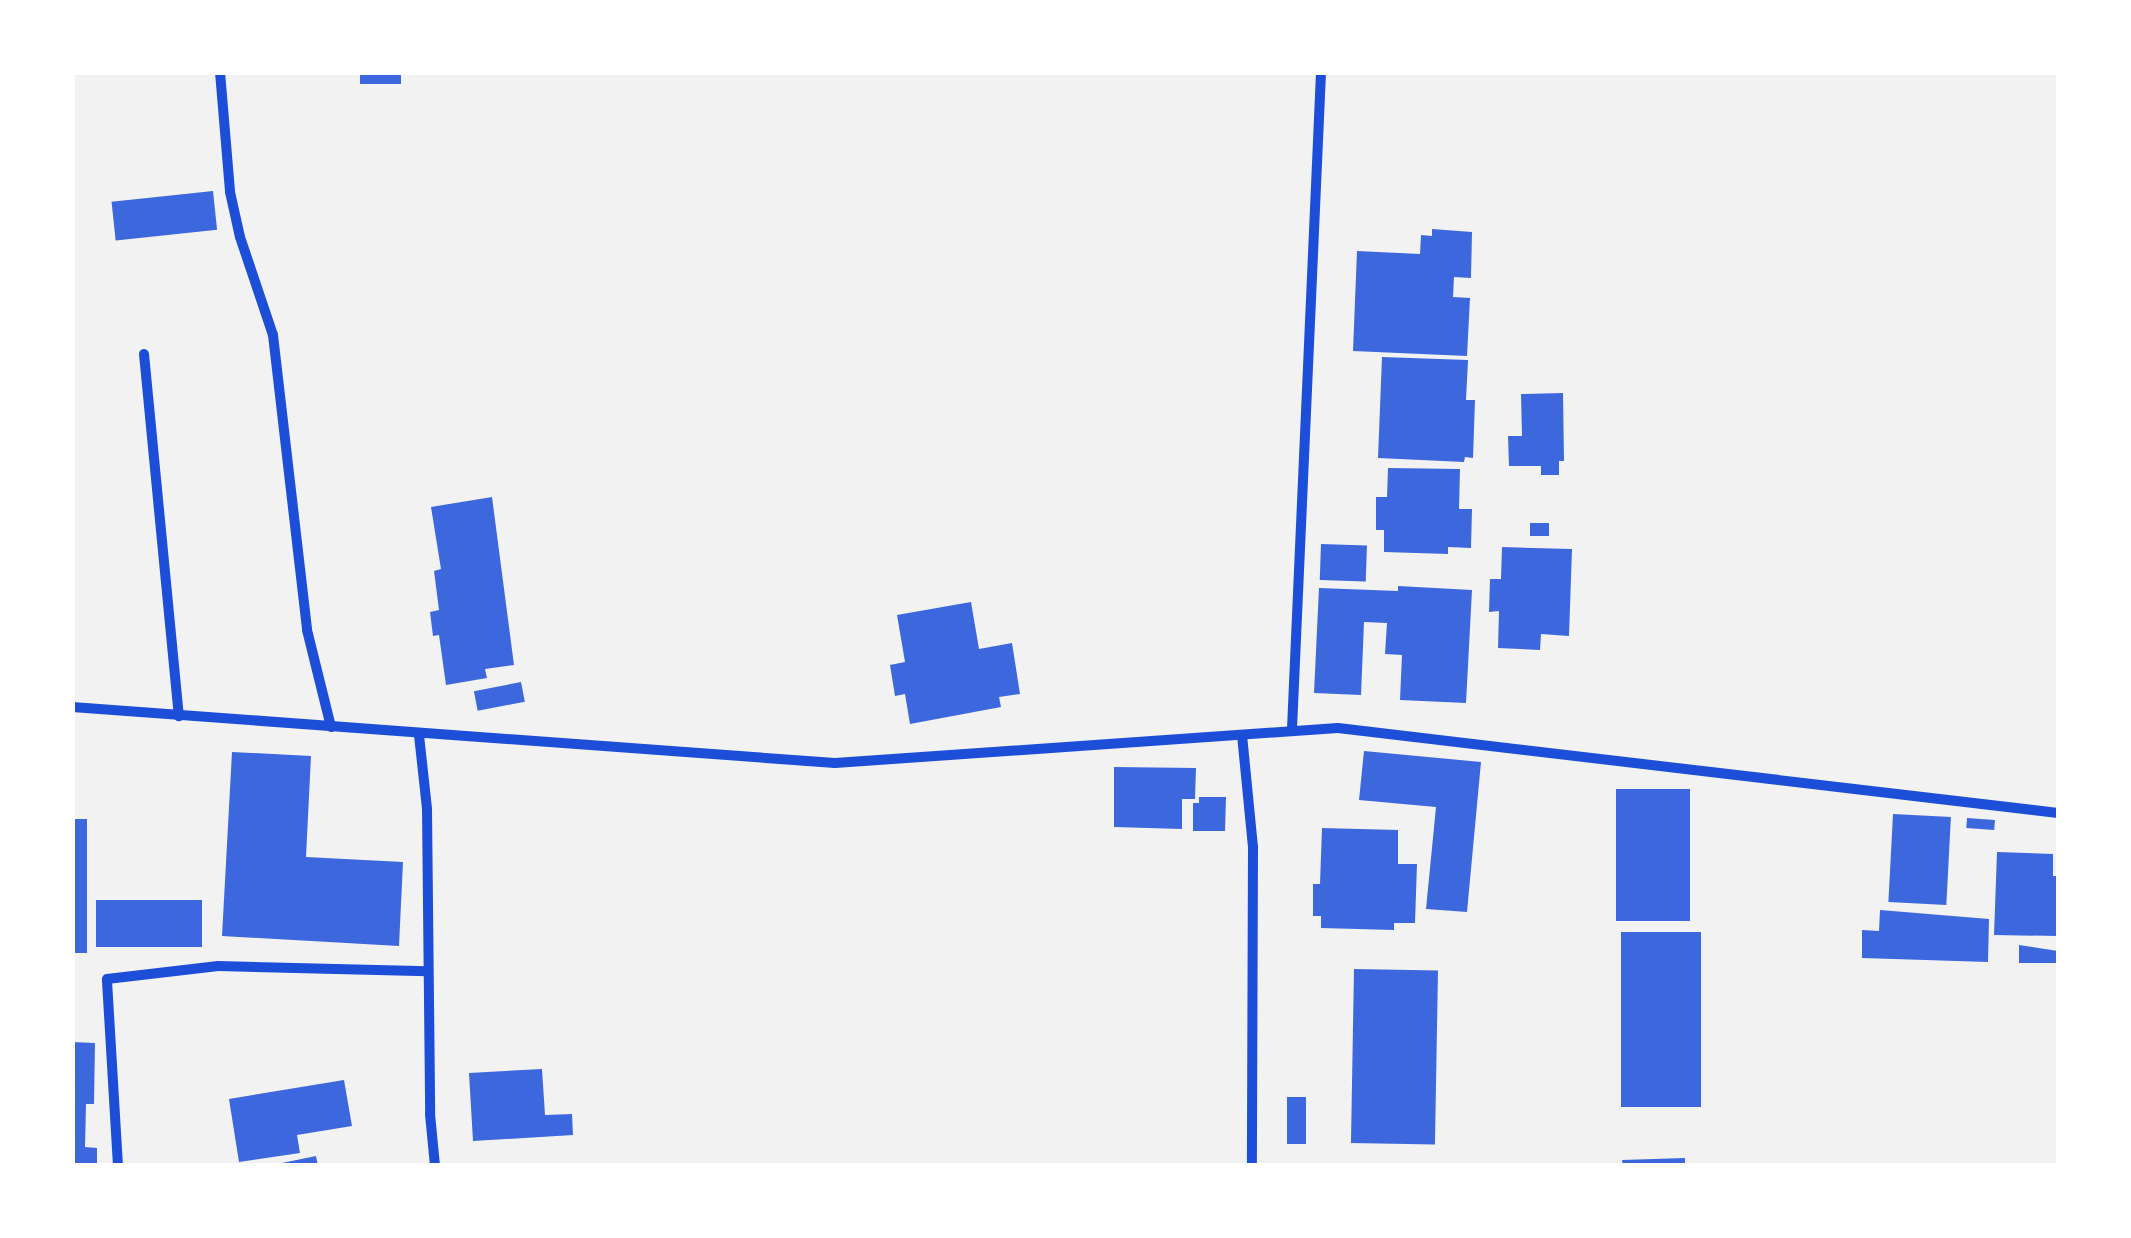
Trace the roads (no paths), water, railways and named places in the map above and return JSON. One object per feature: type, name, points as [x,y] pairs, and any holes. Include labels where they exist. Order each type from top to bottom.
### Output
[{"type":"street","points":[[220,72],[230,192],[240,237],[273,335],[307,630],[331,728]]},
{"type":"street","points":[[1292,729],[1321,72]]},
{"type":"street","points":[[144,354],[179,716]]},
{"type":"street","points":[[72,706],[419,736],[836,763],[1292,729],[1386,731],[2058,814]]},
{"type":"street","points":[[1242,735],[1253,847],[1252,1166]]},
{"type":"street","points":[[419,736],[427,809],[430,1114],[435,1166]]},
{"type":"street","points":[[118,1166],[106,978],[218,966],[428,971]]}]
